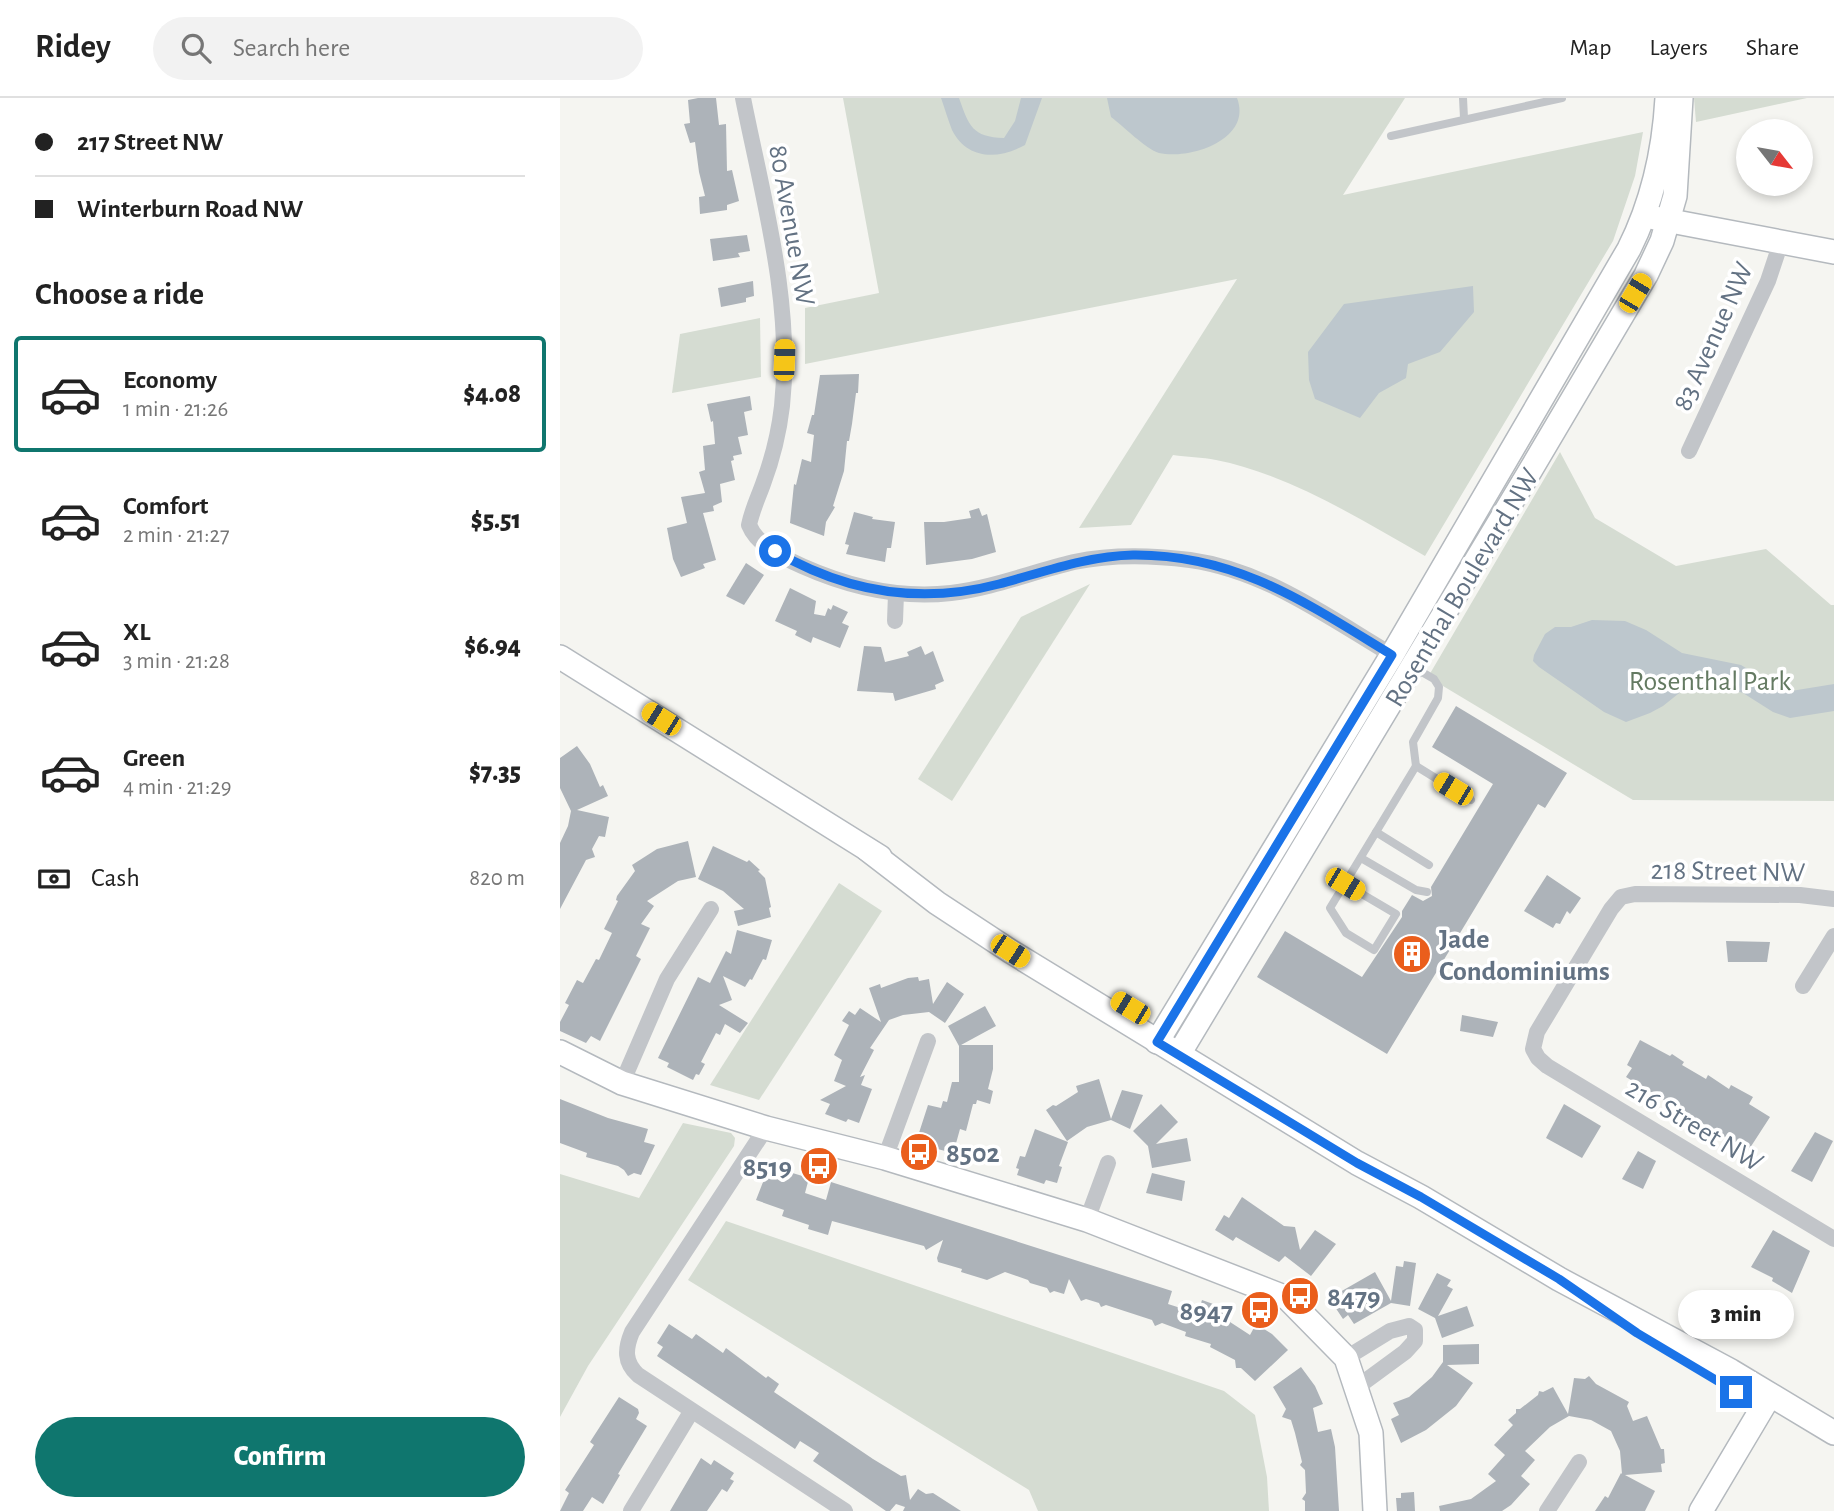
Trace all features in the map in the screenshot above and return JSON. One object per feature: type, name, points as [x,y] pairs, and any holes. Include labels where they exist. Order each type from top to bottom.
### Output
[{"type":"street","name":"80 Avenue NW","points":[[743,98],[779,278],[785,339],[779,420],[771,460],[749,525],[758,540],[795,563],[870,590],[897,594]]},
{"type":"street","name":"Rosenthal Boulevard NW","points":[[1161,1035],[1392,655],[1623,260],[1645,216],[1661,154],[1667,98]]},
{"type":"street","name":"Rosenthal Boulevard NW","points":[[1182,1048],[1646,275],[1669,222],[1677,170],[1681,98]]},
{"type":"street","points":[[1645,216],[1834,252]]},
{"type":"street","name":"83 Avenue NW","points":[[1689,451],[1768,281],[1780,242]]},
{"type":"street","points":[[895,621],[897,594],[970,590],[1078,562],[1122,556],[1191,560],[1217,565],[1264,581],[1315,608],[1413,667]]},
{"type":"street","points":[[560,657],[868,850],[946,891],[1357,1163],[1421,1197],[1559,1279],[1637,1333],[1766,1401],[1834,1433]]},
{"type":"street","name":"218 Street NW","points":[[1533,1049],[1537,1032],[1611,909],[1621,897],[1635,894],[1786,895],[1834,899]]},
{"type":"street","points":[[622,1083],[667,979],[711,909]]},
{"type":"street","points":[[1803,986],[1834,936]]},
{"type":"street","points":[[886,1158],[928,1041]]},
{"type":"street","name":"216 Street NW","points":[[1533,1049],[1547,1066],[1834,1239]]},
{"type":"street","points":[[560,1052],[622,1083],[766,1128],[886,1158],[1087,1220],[1287,1298],[1346,1358],[1371,1433],[1375,1511]]},
{"type":"street","points":[[766,1128],[629,1340],[626,1359],[630,1368],[691,1412],[845,1511]]},
{"type":"street","points":[[1087,1220],[1108,1163]]},
{"type":"street","points":[[1346,1358],[1390,1331],[1409,1326],[1415,1330],[1415,1341],[1405,1352],[1356,1388]]},
{"type":"street","points":[[1766,1401],[1834,1451]]},
{"type":"street","points":[[1701,1511],[1766,1401]]},
{"type":"street","points":[[631,1511],[691,1412]]},
{"type":"street","points":[[1547,1511],[1579,1462]]},
{"type":"lane","points":[[1463,98],[1464,118]]},
{"type":"lane","points":[[1391,136],[1562,98]]},
{"type":"lane","points":[[1345,884],[1395,914],[1374,950],[1346,933],[1330,908],[1416,766],[1413,742],[1438,698],[1439,687],[1434,680],[1413,667]]},
{"type":"lane","points":[[1416,766],[1471,800]]},
{"type":"lane","points":[[1376,832],[1429,864]]},
{"type":"lane","points":[[1361,858],[1425,895]]},
{"type":"green space","points":[[843,98],[1405,98],[1343,195],[1643,132],[1635,176],[1613,241],[1425,556],[1324,500],[1270,476],[1216,460],[1173,455],[1131,525],[1079,528],[1237,279],[805,364],[805,308],[879,293]]},
{"type":"green space","points":[[1694,98],[1807,98],[1696,122]]},
{"type":"green space","points":[[760,318],[761,377],[672,393],[680,334]]},
{"type":"green space","name":"Rosenthal Park","points":[[1560,452],[1595,518],[1676,566],[1766,549],[1834,605],[1834,801],[1633,800],[1428,677]]},
{"type":"green space","points":[[1090,584],[952,801],[918,779],[1021,617]]},
{"type":"green space","points":[[839,883],[882,911],[759,1100],[710,1085]]},
{"type":"green space","points":[[683,1123],[731,1133],[735,1138],[734,1146],[588,1366],[560,1417],[560,1174],[639,1198]]},
{"type":"green space","points":[[726,1221],[1224,1391],[1255,1415],[1267,1477],[1269,1511],[1038,1511],[1029,1490],[688,1280]]},
{"type":"shaded area","points":[[941,98],[959,98],[973,128],[985,135],[1004,138],[1015,121],[1021,98],[1042,98],[1025,145],[995,155],[975,152],[959,140],[952,130]]},
{"type":"shaded area","points":[[1107,98],[1237,98],[1239,113],[1236,125],[1227,136],[1215,144],[1186,153],[1159,153],[1111,117]]},
{"type":"shaded area","points":[[1473,286],[1474,312],[1440,352],[1408,364],[1406,378],[1379,393],[1360,418],[1315,399],[1309,380],[1308,352],[1344,304]]},
{"type":"shaded area","points":[[1592,620],[1625,621],[1646,630],[1682,653],[1741,665],[1785,692],[1834,684],[1834,711],[1790,718],[1773,712],[1743,693],[1730,689],[1694,688],[1683,690],[1663,706],[1626,722],[1604,712],[1533,661],[1545,634],[1555,627],[1571,627]]},
{"type":"building","points":[[716,98],[719,125],[726,124],[727,171],[732,170],[739,201],[727,205],[727,210],[700,214],[699,197],[705,196],[695,142],[690,143],[684,124],[690,123],[688,100]]},
{"type":"building","points":[[747,235],[750,251],[738,253],[740,257],[713,261],[710,239]]},
{"type":"building","points":[[753,281],[754,296],[746,298],[746,302],[721,307],[718,288]]},
{"type":"building","points":[[859,374],[844,471],[833,506],[835,507],[826,522],[824,536],[790,523],[794,484],[796,485],[802,459],[811,462],[814,435],[807,433],[814,415],[820,375]]},
{"type":"building","points":[[750,396],[752,410],[744,412],[748,435],[738,437],[742,454],[733,456],[734,460],[731,461],[735,480],[720,484],[722,502],[713,506],[714,511],[703,513],[716,560],[703,564],[705,568],[681,577],[673,559],[667,528],[687,523],[681,497],[705,493],[699,472],[705,470],[703,446],[715,444],[713,421],[711,422],[707,404]]},
{"type":"building","points":[[979,508],[982,516],[987,514],[996,552],[972,559],[926,565],[924,522],[971,518],[969,511]]},
{"type":"building","points":[[854,512],[873,517],[872,519],[895,522],[891,548],[887,548],[885,562],[846,554],[849,545],[845,544]]},
{"type":"building","points":[[746,563],[764,575],[744,605],[726,596]]},
{"type":"building","points":[[790,588],[816,601],[814,614],[825,616],[828,608],[831,610],[833,605],[848,612],[842,623],[849,626],[840,648],[813,637],[811,643],[795,635],[797,631],[775,621]]},
{"type":"building","points":[[864,646],[881,647],[885,662],[909,656],[907,652],[921,646],[925,655],[933,651],[944,681],[935,685],[936,689],[895,701],[893,693],[857,691]]},
{"type":"building","points":[[1456,706],[1567,773],[1545,808],[1538,804],[1387,1054],[1257,977],[1285,931],[1362,977],[1402,917],[1402,911],[1412,895],[1423,901],[1432,896],[1431,887],[1493,784],[1432,747]]},
{"type":"building","points":[[577,746],[608,796],[577,810],[609,817],[605,837],[599,836],[592,849],[595,857],[586,860],[560,909],[560,843],[571,811],[560,788],[560,758]]},
{"type":"building","points":[[688,841],[696,877],[678,881],[647,901],[654,906],[641,924],[650,928],[636,956],[641,959],[600,1041],[591,1036],[586,1043],[560,1031],[560,1022],[569,1005],[565,1003],[577,980],[583,983],[596,959],[599,960],[612,933],[604,929],[618,901],[617,896],[635,871],[632,865],[657,849]]},
{"type":"building","points":[[713,846],[747,862],[749,860],[760,870],[758,871],[765,878],[771,917],[738,926],[734,911],[744,909],[723,891],[698,879]]},
{"type":"building","points":[[1547,875],[1581,898],[1570,914],[1567,911],[1560,924],[1556,923],[1553,928],[1524,911]]},
{"type":"building","points":[[737,930],[772,940],[766,960],[763,959],[752,980],[750,979],[745,987],[723,976],[732,1000],[719,1005],[748,1023],[740,1033],[725,1024],[720,1035],[716,1033],[701,1062],[705,1064],[693,1080],[667,1067],[669,1063],[658,1058],[698,977],[710,983],[726,951],[731,954]]},
{"type":"building","points":[[1726,941],[1770,942],[1767,962],[1728,962]]},
{"type":"building","points":[[918,977],[919,981],[929,979],[933,1004],[947,982],[964,994],[945,1023],[929,1012],[903,1015],[889,1020],[870,1048],[874,1050],[860,1077],[865,1075],[861,1085],[872,1089],[859,1123],[848,1119],[846,1122],[825,1114],[830,1104],[820,1100],[846,1086],[834,1081],[842,1060],[834,1055],[849,1025],[842,1021],[849,1011],[855,1015],[860,1008],[881,1022],[869,988],[880,984],[881,988]]},
{"type":"building","points":[[985,1006],[996,1026],[961,1045],[993,1045],[993,1069],[988,1089],[993,1091],[990,1104],[977,1100],[976,1104],[973,1104],[966,1131],[960,1129],[955,1147],[951,1145],[949,1152],[926,1146],[927,1141],[917,1139],[928,1105],[941,1108],[943,1101],[947,1102],[952,1082],[959,1082],[959,1046],[948,1026]]},
{"type":"building","points":[[1462,1015],[1498,1022],[1493,1037],[1460,1031]]},
{"type":"building","points":[[1640,1040],[1670,1056],[1672,1054],[1684,1062],[1682,1065],[1706,1079],[1708,1075],[1729,1089],[1731,1085],[1753,1097],[1749,1104],[1770,1117],[1748,1151],[1626,1077],[1632,1068],[1627,1065]]},
{"type":"building","points":[[1099,1079],[1111,1119],[1122,1090],[1143,1095],[1130,1129],[1111,1120],[1087,1127],[1067,1141],[1046,1110],[1078,1092],[1076,1086]]},
{"type":"building","points":[[560,1099],[608,1118],[648,1129],[644,1142],[655,1145],[641,1175],[634,1173],[628,1176],[618,1166],[586,1157],[587,1153],[560,1143]]},
{"type":"building","points":[[1161,1104],[1178,1122],[1156,1144],[1187,1138],[1191,1161],[1152,1168],[1148,1146],[1133,1131]]},
{"type":"building","points":[[1564,1104],[1601,1126],[1582,1158],[1546,1138]]},
{"type":"building","points":[[1035,1129],[1068,1142],[1059,1166],[1062,1167],[1057,1183],[1046,1180],[1044,1184],[1017,1175],[1020,1156],[1025,1157]]},
{"type":"building","points":[[1815,1132],[1833,1141],[1812,1182],[1791,1171]]},
{"type":"building","points":[[1638,1151],[1656,1161],[1643,1189],[1622,1179]]},
{"type":"building","points":[[776,1168],[809,1178],[805,1193],[826,1200],[831,1182],[1172,1291],[1168,1304],[1198,1312],[1202,1300],[1233,1311],[1230,1322],[1250,1335],[1256,1324],[1272,1334],[1288,1350],[1255,1381],[1241,1368],[1236,1368],[1235,1360],[1210,1347],[1211,1344],[1185,1336],[1186,1332],[1162,1323],[1155,1326],[1152,1320],[1106,1305],[1101,1307],[1099,1303],[1086,1299],[1081,1301],[1069,1279],[1064,1294],[1054,1291],[1050,1293],[1047,1288],[1005,1272],[987,1280],[938,1262],[943,1240],[926,1250],[924,1246],[832,1221],[828,1235],[808,1229],[809,1225],[782,1216],[784,1210],[756,1200],[765,1177],[771,1179]]},
{"type":"building","points":[[1152,1173],[1185,1181],[1182,1201],[1146,1193]]},
{"type":"building","points":[[1242,1197],[1284,1226],[1295,1227],[1300,1250],[1315,1230],[1336,1244],[1311,1276],[1285,1256],[1279,1262],[1236,1237],[1233,1241],[1215,1230],[1224,1215],[1229,1218]]},
{"type":"building","points":[[1773,1230],[1810,1251],[1792,1293],[1772,1281],[1773,1278],[1751,1267]]},
{"type":"building","points":[[1404,1261],[1416,1263],[1410,1306],[1391,1303],[1354,1324],[1348,1315],[1343,1319],[1331,1301],[1339,1296],[1340,1292],[1375,1272],[1391,1301],[1396,1266],[1403,1267]]},
{"type":"building","points":[[1437,1273],[1451,1280],[1447,1286],[1453,1289],[1438,1316],[1467,1306],[1474,1326],[1442,1338],[1435,1318],[1418,1309]]},
{"type":"building","points":[[669,1324],[692,1339],[696,1334],[723,1353],[726,1348],[766,1378],[768,1376],[779,1384],[774,1392],[873,1459],[901,1476],[906,1475],[910,1500],[918,1489],[926,1494],[933,1493],[961,1511],[903,1511],[905,1507],[896,1504],[890,1511],[886,1511],[813,1461],[819,1453],[800,1441],[795,1449],[657,1356],[663,1347],[657,1343]]},
{"type":"building","points":[[1479,1344],[1479,1364],[1447,1365],[1473,1383],[1456,1406],[1426,1430],[1401,1443],[1391,1419],[1399,1415],[1393,1403],[1409,1397],[1432,1377],[1443,1362],[1443,1345]]},
{"type":"building","points":[[1301,1367],[1315,1386],[1323,1404],[1313,1408],[1318,1432],[1331,1429],[1335,1447],[1339,1511],[1305,1511],[1305,1501],[1302,1499],[1306,1493],[1305,1470],[1300,1465],[1302,1462],[1291,1420],[1282,1417],[1286,1409],[1273,1387]]},
{"type":"building","points":[[1589,1376],[1596,1384],[1629,1402],[1627,1406],[1633,1421],[1647,1416],[1661,1449],[1664,1449],[1665,1463],[1661,1464],[1662,1472],[1625,1475],[1655,1491],[1645,1511],[1595,1511],[1605,1496],[1608,1498],[1622,1474],[1620,1451],[1611,1431],[1591,1420],[1569,1416],[1550,1427],[1525,1451],[1535,1460],[1521,1476],[1530,1484],[1511,1505],[1502,1511],[1440,1511],[1439,1506],[1471,1499],[1496,1481],[1488,1474],[1505,1455],[1494,1445],[1513,1425],[1508,1420],[1516,1413],[1516,1409],[1520,1409],[1538,1395],[1539,1391],[1553,1387],[1568,1414],[1574,1378],[1585,1379]]},
{"type":"building","points":[[619,1397],[638,1409],[636,1419],[647,1426],[603,1504],[592,1497],[583,1511],[560,1511],[569,1493],[565,1490],[594,1445],[590,1442]]},
{"type":"building","points":[[701,1458],[711,1465],[714,1460],[734,1473],[730,1479],[734,1481],[727,1492],[722,1489],[707,1511],[670,1511]]},
{"type":"building","points":[[1414,1492],[1415,1511],[1397,1511],[1396,1498],[1401,1498],[1401,1493]]},
{"type":"place","name":"Jade Condominiums","points":[[1412,954]]},
{"type":"place","name":"8502","points":[[919,1152]]},
{"type":"place","name":"8519","points":[[819,1166]]},
{"type":"place","name":"8479","points":[[1300,1296]]},
{"type":"place","name":"8947","points":[[1260,1310]]},
{"type":"route","points":[[775,551],[816,572],[870,590],[897,594],[970,590],[997,585],[1059,566],[1133,555],[1191,560],[1217,565],[1264,581],[1315,608],[1392,655],[1157,1042],[1357,1163],[1421,1197],[1559,1279],[1637,1333],[1736,1392]]}]
